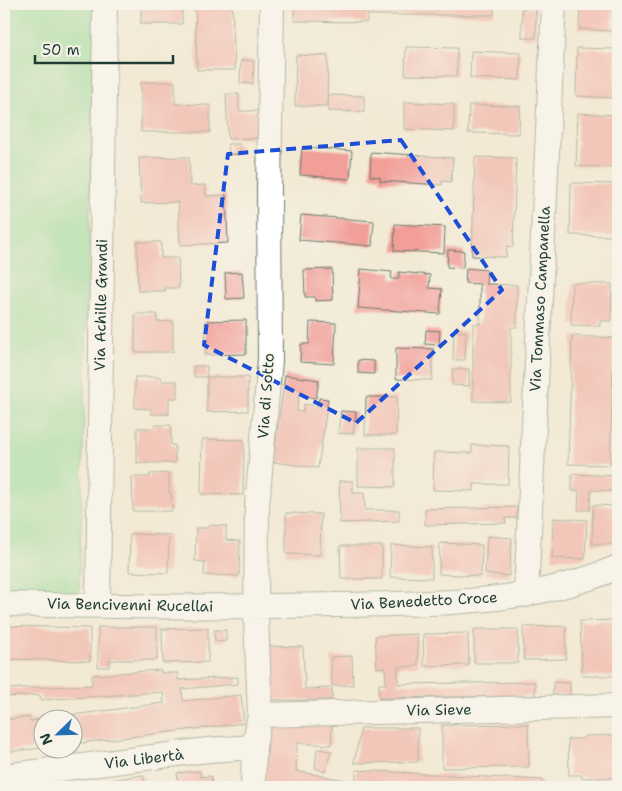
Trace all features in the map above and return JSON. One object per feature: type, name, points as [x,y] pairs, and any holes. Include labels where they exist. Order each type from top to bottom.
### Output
[{"type":"street","name":"Via Achille Grandi","points":[[98,606],[105,4]]},
{"type":"street","name":"Via di Sotto","points":[[253,787],[254,747],[260,715],[256,606],[257,506],[270,360],[268,190],[272,4]]},
{"type":"street","name":"Via Tommaso Campanella","points":[[526,595],[554,4]]},
{"type":"street","name":"Via Benedetto Croce","points":[[256,606],[460,602],[526,595],[562,587],[618,567]]},
{"type":"street","name":"Via Bencivenni Rucellai","points":[[4,604],[256,606]]},
{"type":"street","name":"Via Sieve","points":[[260,715],[618,706]]},
{"type":"street","name":"Via Libertà","points":[[4,776],[208,750],[254,747]]},
{"type":"highlighted area","points":[[401,140],[502,290],[356,423],[204,345],[228,154]]},
{"type":"green space","points":[[4,4],[96,4],[79,595],[4,594]]},
{"type":"building","points":[[141,4],[182,4],[182,24],[141,24]]},
{"type":"building","points":[[195,4],[232,4],[235,70],[197,70]]},
{"type":"building","points":[[294,4],[494,4],[494,15],[367,15],[367,22],[294,21]]},
{"type":"building","points":[[580,4],[613,4],[612,31],[579,29]]},
{"type":"building","points":[[522,8],[536,8],[536,38],[522,38]]},
{"type":"building","points":[[406,47],[457,48],[457,76],[405,75]]},
{"type":"building","points":[[577,48],[616,49],[615,98],[576,96]]},
{"type":"building","points":[[471,51],[521,53],[520,80],[470,78]]},
{"type":"building","points":[[296,55],[328,56],[327,106],[295,106]]},
{"type":"building","points":[[241,60],[254,61],[253,84],[240,83]]},
{"type":"building","points":[[141,82],[175,82],[175,104],[210,105],[210,132],[141,132]]},
{"type":"building","points":[[226,94],[239,94],[239,111],[267,111],[266,138],[228,139]]},
{"type":"building","points":[[329,95],[364,96],[364,112],[328,111]]},
{"type":"building","points":[[404,102],[454,104],[454,131],[404,129]]},
{"type":"building","points":[[469,105],[520,106],[519,134],[468,133]]},
{"type":"building","points":[[578,113],[617,115],[615,167],[576,166]]},
{"type":"building","points":[[228,144],[240,144],[240,154],[229,154]]},
{"type":"building","points":[[302,147],[352,151],[350,179],[300,175]]},
{"type":"building","points":[[371,152],[453,158],[451,182],[442,181],[442,185],[380,181],[380,177],[370,176]]},
{"type":"building","points":[[189,157],[190,186],[205,185],[206,196],[226,195],[228,243],[180,245],[178,202],[141,203],[139,158]]},
{"type":"building","points":[[475,157],[516,158],[513,247],[507,246],[506,257],[472,256]]},
{"type":"building","points":[[571,183],[618,184],[616,236],[570,235]]},
{"type":"building","points":[[301,215],[374,221],[372,246],[299,240]]},
{"type":"building","points":[[395,224],[445,227],[444,253],[394,251]]},
{"type":"building","points":[[137,242],[161,242],[161,258],[178,258],[179,288],[165,288],[165,291],[138,291]]},
{"type":"building","points":[[448,250],[464,251],[463,268],[447,267]]},
{"type":"building","points":[[466,268],[487,270],[486,284],[517,285],[517,327],[511,327],[511,402],[473,401],[473,324],[480,324],[480,284],[465,283]]},
{"type":"building","points":[[332,269],[333,300],[315,301],[315,297],[305,297],[304,270]]},
{"type":"building","points":[[361,269],[392,272],[391,279],[399,279],[399,272],[430,275],[429,288],[442,289],[440,314],[358,308]]},
{"type":"building","points":[[242,272],[244,298],[226,299],[225,273]]},
{"type":"building","points":[[572,283],[612,284],[611,321],[600,321],[600,326],[571,325]]},
{"type":"building","points":[[135,314],[157,314],[157,322],[173,321],[173,352],[135,352]]},
{"type":"building","points":[[246,320],[246,354],[206,355],[205,321]]},
{"type":"building","points":[[310,322],[336,323],[334,364],[300,362],[301,344],[309,344]]},
{"type":"building","points":[[426,330],[440,331],[439,345],[425,344]]},
{"type":"building","points":[[454,331],[466,332],[465,360],[453,360]]},
{"type":"building","points":[[572,336],[614,338],[610,465],[568,464]]},
{"type":"building","points":[[396,348],[433,349],[432,380],[396,379]]},
{"type":"building","points":[[358,360],[374,361],[374,374],[358,373]]},
{"type":"building","points":[[193,366],[207,366],[207,377],[194,377]]},
{"type":"building","points":[[453,369],[469,369],[469,386],[452,385]]},
{"type":"building","points":[[285,375],[319,380],[316,398],[299,395],[297,411],[303,412],[304,404],[318,406],[319,398],[328,399],[318,468],[273,462]]},
{"type":"building","points":[[135,377],[161,377],[161,381],[177,381],[177,398],[169,398],[169,414],[151,414],[151,409],[135,408]]},
{"type":"building","points":[[207,377],[248,377],[248,411],[207,412]]},
{"type":"building","points":[[366,397],[397,397],[396,435],[365,435]]},
{"type":"building","points":[[341,411],[356,412],[353,434],[338,433]]},
{"type":"building","points":[[155,425],[171,425],[171,445],[175,445],[175,463],[137,463],[137,428],[155,428]]},
{"type":"building","points":[[202,439],[244,440],[243,495],[201,494]]},
{"type":"building","points":[[472,445],[509,446],[508,484],[474,484],[474,491],[433,490],[434,452],[472,453]]},
{"type":"building","points":[[358,448],[395,448],[395,487],[358,486]]},
{"type":"building","points":[[169,473],[169,493],[171,493],[172,511],[133,511],[132,477],[150,477],[150,474]]},
{"type":"building","points":[[572,474],[618,476],[618,491],[591,490],[590,510],[578,510],[579,491],[572,491]]},
{"type":"building","points":[[339,481],[353,481],[353,493],[364,493],[365,510],[399,510],[399,521],[340,523]]},
{"type":"building","points":[[593,505],[618,506],[618,544],[592,544]]},
{"type":"building","points":[[517,507],[517,518],[505,518],[506,523],[425,525],[425,509]]},
{"type":"building","points":[[286,513],[321,514],[320,555],[286,554]]},
{"type":"building","points":[[553,518],[587,520],[585,559],[552,558]]},
{"type":"building","points":[[208,525],[226,526],[226,540],[240,541],[239,576],[204,575],[205,562],[195,561],[196,528],[208,528]]},
{"type":"building","points":[[130,534],[169,535],[168,573],[129,572]]},
{"type":"building","points":[[487,536],[512,538],[509,576],[485,574]]},
{"type":"building","points":[[440,543],[482,545],[481,576],[439,574]]},
{"type":"building","points":[[391,545],[432,547],[432,578],[390,577]]},
{"type":"building","points":[[340,546],[382,546],[382,579],[341,579]]},
{"type":"building","points":[[618,620],[618,676],[582,676],[580,621]]},
{"type":"building","points":[[4,626],[90,628],[90,661],[4,659]]},
{"type":"building","points":[[566,626],[566,659],[524,660],[523,627]]},
{"type":"building","points":[[98,627],[157,627],[157,660],[109,660],[109,667],[98,667]]},
{"type":"building","points":[[208,628],[208,662],[163,663],[162,629]]},
{"type":"building","points":[[474,629],[518,629],[518,663],[474,663]]},
{"type":"building","points":[[214,630],[226,630],[226,641],[215,642]]},
{"type":"building","points":[[468,633],[469,665],[424,666],[423,634]]},
{"type":"building","points":[[417,634],[418,666],[398,667],[398,684],[535,682],[535,696],[379,698],[379,684],[386,684],[385,667],[377,668],[375,636]]},
{"type":"building","points":[[266,646],[303,647],[305,689],[332,688],[332,700],[270,700]]},
{"type":"building","points":[[352,656],[353,685],[332,686],[331,657]]},
{"type":"building","points":[[161,670],[161,673],[178,673],[178,680],[238,677],[238,684],[182,689],[183,701],[241,695],[244,723],[82,743],[82,714],[164,703],[163,692],[41,700],[40,695],[4,697],[4,689],[92,685],[92,675]]},
{"type":"building","points":[[553,682],[570,683],[570,696],[553,695]]},
{"type":"building","points":[[29,717],[30,721],[32,721],[32,749],[4,752],[4,720]]},
{"type":"building","points":[[269,721],[332,725],[331,745],[297,743],[296,771],[351,781],[350,787],[261,787],[263,766],[266,767]]},
{"type":"building","points":[[528,724],[529,767],[442,768],[442,725]]},
{"type":"building","points":[[361,728],[418,728],[418,762],[354,763]]},
{"type":"building","points":[[618,735],[618,778],[582,778],[582,775],[569,775],[568,739],[583,739],[584,736]]},
{"type":"building","points":[[317,749],[331,751],[325,772],[315,768]]},
{"type":"building","points":[[356,770],[542,780],[542,787],[441,787],[356,781]]},
{"type":"building","points":[[200,771],[201,777],[211,776],[212,787],[179,787],[177,773]]},
{"type":"building","points":[[143,775],[145,787],[105,787],[105,781]]},
{"type":"building","points":[[95,782],[96,787],[80,787],[80,784]]}]
